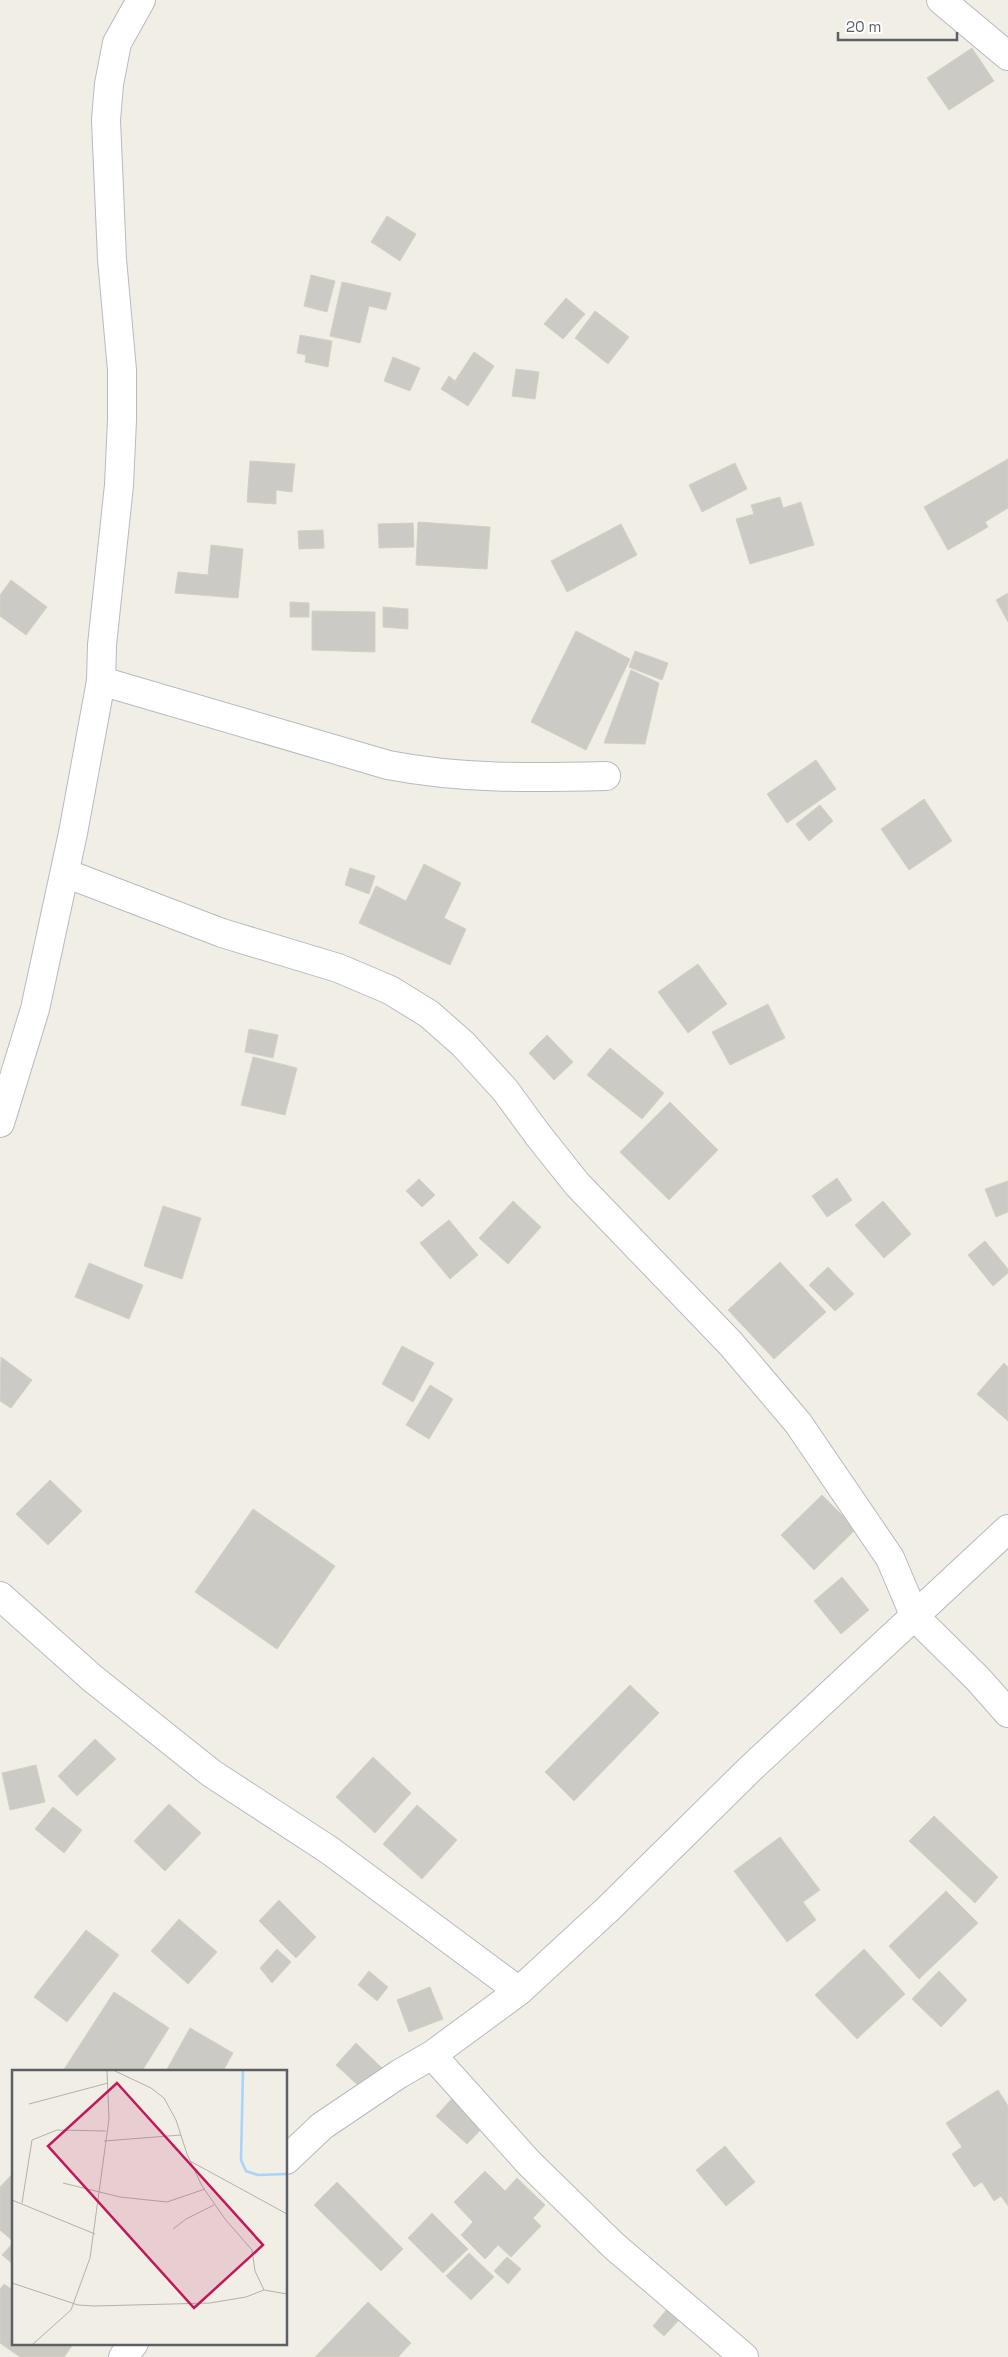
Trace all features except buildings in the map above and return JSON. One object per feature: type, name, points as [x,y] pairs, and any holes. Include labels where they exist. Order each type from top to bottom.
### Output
[{"type":"street","points":[[0,1123],[35,1009],[65,873],[101,681],[103,636],[120,485],[122,420],[122,370],[112,259],[106,120],[109,84],[117,44],[141,0]]},
{"type":"street","points":[[941,0],[1008,56]]},
{"type":"street","points":[[101,681],[388,765],[430,773],[524,778],[606,776]]},
{"type":"street","points":[[65,873],[222,932],[338,968],[390,990],[429,1014],[463,1044],[505,1090],[577,1184],[731,1344],[798,1423],[890,1558],[915,1617],[978,1679],[1008,1713]]},
{"type":"street","points":[[288,2158],[322,2126],[399,2074],[432,2055],[519,1991],[608,1909],[750,1769],[1008,1529]]},
{"type":"street","points":[[0,1596],[92,1678],[211,1773],[329,1850],[519,1991]]},
{"type":"street","points":[[432,2055],[529,2163],[614,2246],[744,2357]]},
{"type":"street","points":[[123,2357],[133,2344]]}]
